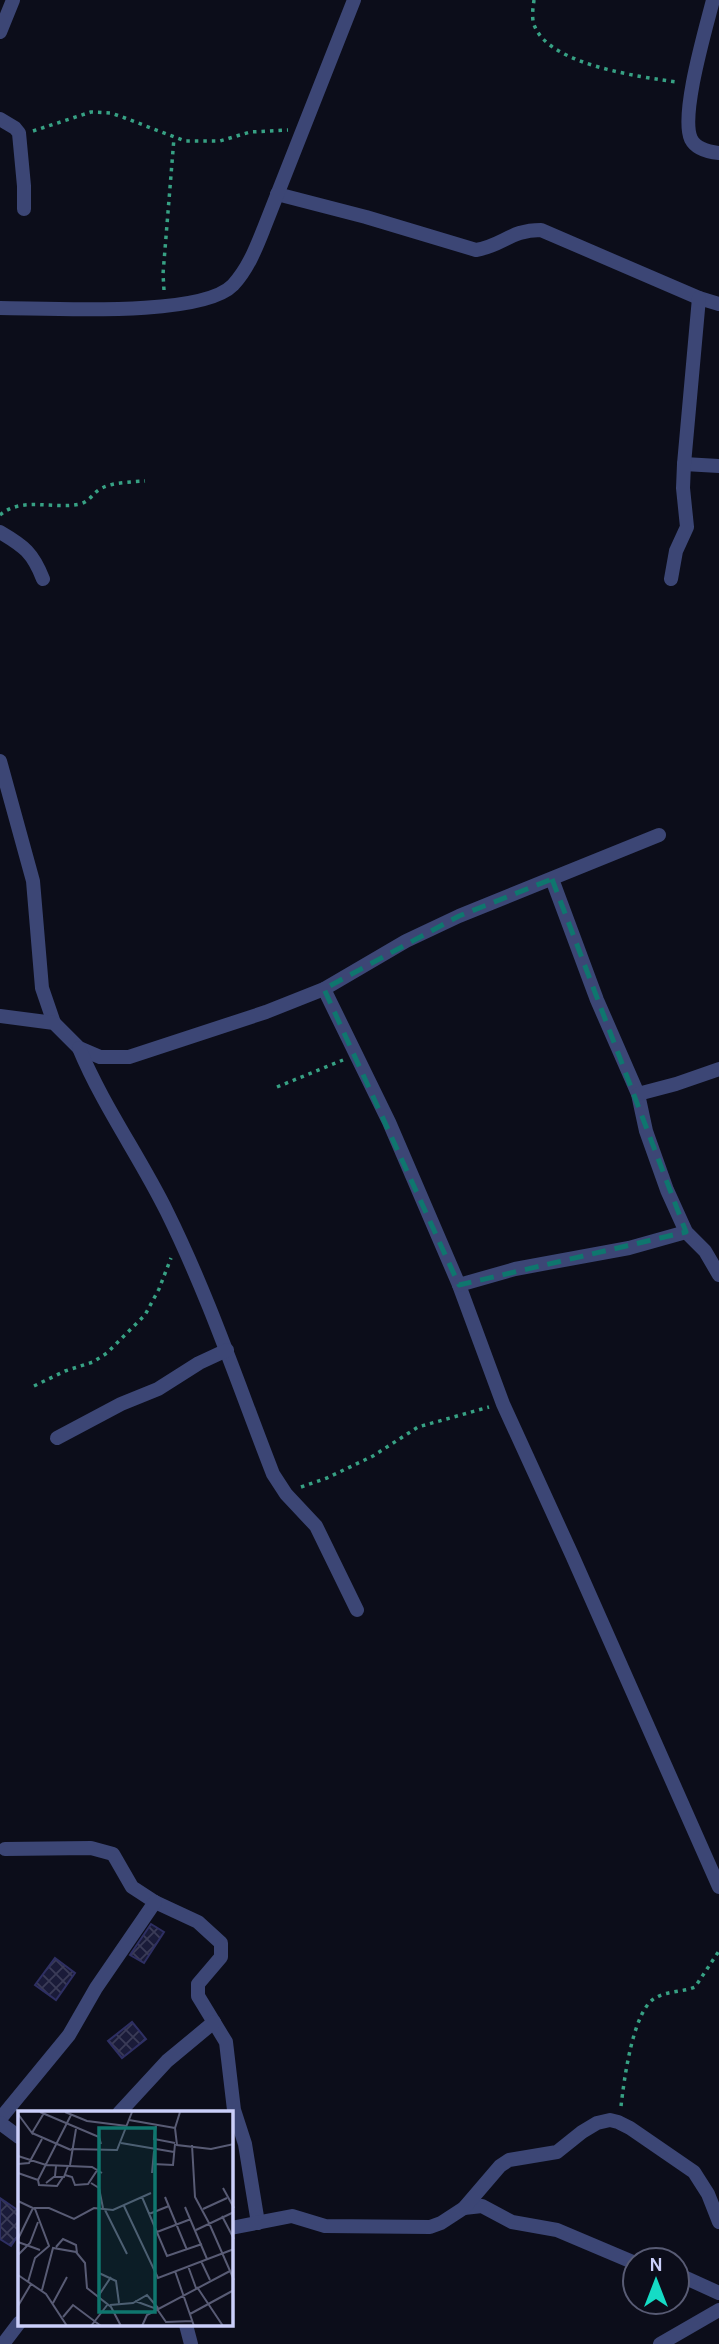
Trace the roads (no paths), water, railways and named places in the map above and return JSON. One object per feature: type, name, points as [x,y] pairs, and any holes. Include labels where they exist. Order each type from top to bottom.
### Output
[{"type":"street","points":[[0,32],[13,0]]},
{"type":"street","points":[[0,308],[164,306],[213,298],[232,286],[249,263],[354,0]]},
{"type":"street","points":[[713,0],[688,117],[691,139],[700,148],[719,153]]},
{"type":"street","points":[[0,119],[19,133],[24,209]]},
{"type":"street","points":[[277,194],[476,250],[492,247],[525,230],[541,230],[699,298],[718,299]]},
{"type":"street","points":[[671,579],[676,551],[687,527],[683,488],[684,464],[699,298]]},
{"type":"street","points":[[684,464],[719,466]]},
{"type":"street","points":[[0,532],[28,550],[43,579]]},
{"type":"street","points":[[0,761],[33,881],[42,988],[54,1023],[79,1048],[99,1095],[146,1174],[178,1236],[227,1350],[273,1474],[316,1526],[357,1610]]},
{"type":"street","points":[[79,1048],[100,1056],[129,1056],[266,1012],[324,989],[406,941],[459,916],[659,835]]},
{"type":"street","points":[[552,879],[597,1000],[638,1094],[646,1131],[667,1190],[686,1232],[705,1251],[719,1275]]},
{"type":"street","points":[[324,989],[389,1122],[459,1285],[503,1404],[719,1887]]},
{"type":"street","points":[[0,1016],[54,1023]]},
{"type":"street","points":[[638,1094],[719,1069]]},
{"type":"street","points":[[459,1285],[516,1269],[629,1248],[686,1232]]},
{"type":"street","points":[[57,1438],[121,1404],[158,1389],[199,1363],[227,1350]]},
{"type":"street","points":[[5,1849],[66,1847],[103,1850],[113,1854],[132,1887],[155,1902],[198,1922],[220,1943],[221,1957],[198,1984],[197,1989],[226,2042],[234,2110],[245,2144],[258,2223]]},
{"type":"street","points":[[18,2136],[0,2121],[69,2035],[96,1988],[155,1902]]},
{"type":"street","points":[[121,2111],[167,2062],[214,2022]]},
{"type":"street","points":[[233,2228],[292,2216],[325,2226],[430,2227],[441,2223],[464,2207],[500,2166],[509,2160],[557,2152],[597,2123],[618,2122],[694,2172],[708,2194],[719,2222]]},
{"type":"street","points":[[464,2207],[482,2206],[512,2222],[557,2230],[621,2257]]},
{"type":"street","points":[[691,2281],[719,2294]]},
{"type":"street","points":[[660,2344],[719,2310]]},
{"type":"street","points":[[2,2344],[18,2324]]},
{"type":"street","points":[[186,2326],[191,2344]]}]
